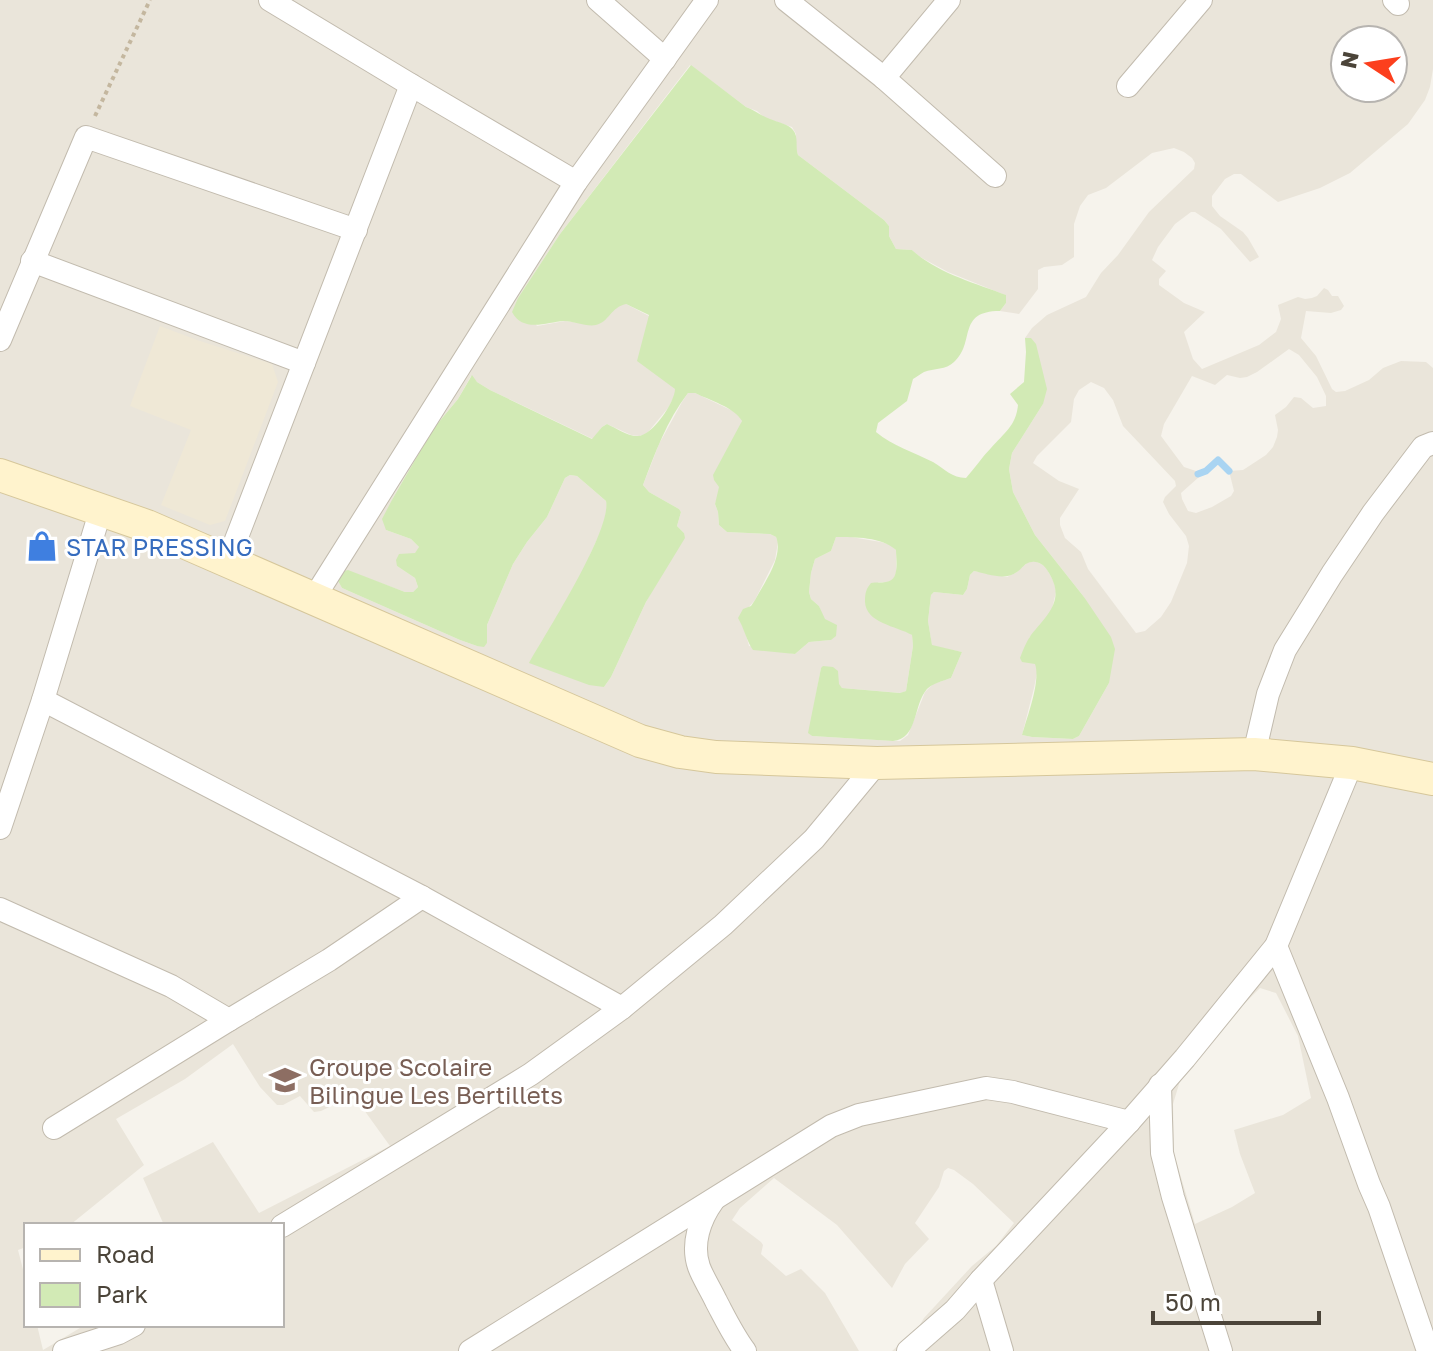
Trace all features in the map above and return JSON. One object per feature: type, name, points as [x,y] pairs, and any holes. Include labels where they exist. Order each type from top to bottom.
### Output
[{"type":"main road","points":[[0,475],[147,526],[640,741],[680,752],[716,757],[877,763],[1254,754],[1352,763],[1433,779]]},
{"type":"street","points":[[270,0],[576,182]]},
{"type":"street","points":[[598,0],[665,59]]},
{"type":"street","points":[[314,598],[576,182],[707,0]]},
{"type":"street","points":[[786,0],[884,78],[995,176]]},
{"type":"street","points":[[884,78],[949,0]]},
{"type":"street","points":[[1128,86],[1201,0]]},
{"type":"street","points":[[227,563],[411,85]]},
{"type":"street","points":[[0,340],[86,137],[356,230]]},
{"type":"street","points":[[32,261],[304,363]]},
{"type":"street","points":[[1254,754],[1268,694],[1285,650],[1373,513],[1423,447],[1433,443]]},
{"type":"street","points":[[0,828],[101,509]]},
{"type":"street","points":[[43,700],[422,897],[622,1008]]},
{"type":"street","points":[[284,1225],[531,1074],[622,1008],[723,925],[803,850],[877,763]]},
{"type":"street","points":[[908,1351],[955,1310],[1129,1122],[1276,946],[1352,763]]},
{"type":"street","points":[[54,1128],[329,960],[422,897]]},
{"type":"street","points":[[0,909],[171,986],[229,1020]]},
{"type":"street","points":[[1276,946],[1379,1207],[1428,1351]]},
{"type":"street","points":[[1160,1085],[1162,1153],[1221,1351]]},
{"type":"street","points":[[470,1351],[831,1126],[859,1115],[986,1088],[1129,1122]]},
{"type":"street","points":[[713,1200],[703,1215],[698,1231],[698,1265],[735,1338],[745,1351]]},
{"type":"street","points":[[981,1280],[1002,1351]]},
{"type":"street","points":[[64,1351],[130,1327]]},
{"type":"path","points":[[86,137],[150,0]]},
{"type":"shaded area","points":[[0,0],[1433,0],[1430,87],[1408,124],[1350,173],[1320,188],[1278,202],[1241,174],[1225,179],[1212,196],[1212,206],[1248,238],[1259,257],[1250,262],[1221,229],[1195,212],[1175,224],[1152,260],[1166,271],[1159,279],[1159,285],[1184,303],[1205,312],[1184,332],[1193,359],[1202,369],[1259,345],[1276,332],[1281,319],[1278,305],[1298,297],[1312,298],[1324,288],[1332,296],[1338,296],[1344,306],[1331,313],[1306,311],[1301,338],[1316,356],[1336,392],[1369,380],[1383,368],[1401,361],[1426,362],[1433,368],[1433,1351],[892,1351],[918,1328],[1014,1223],[973,1184],[948,1168],[915,1223],[929,1239],[905,1264],[892,1288],[837,1225],[774,1178],[740,1208],[732,1220],[761,1242],[761,1254],[786,1276],[801,1269],[825,1293],[859,1351],[0,1351]],"holes":[[[690,65],[746,107],[765,118],[792,127],[796,134],[798,155],[884,220],[896,249],[912,250],[948,272],[1005,295],[1006,303],[1000,311],[1019,314],[1038,289],[1038,270],[1062,265],[1074,257],[1074,224],[1080,206],[1088,195],[1106,188],[1152,153],[1174,148],[1184,152],[1195,163],[1194,169],[1149,212],[1086,297],[1047,315],[1025,338],[1031,338],[1043,404],[1012,453],[1009,469],[1013,492],[1035,535],[1084,597],[1109,683],[1079,736],[1073,739],[1022,735],[1038,668],[1029,638],[1047,619],[1056,592],[1045,566],[1035,561],[1028,562],[1007,577],[974,571],[963,595],[934,592],[931,595],[928,621],[932,646],[962,652],[951,678],[933,684],[925,692],[908,735],[900,741],[812,736],[809,733],[821,668],[842,688],[906,691],[912,635],[901,629],[878,582],[889,583],[893,580],[896,550],[881,542],[836,537],[831,551],[815,559],[809,592],[811,599],[819,606],[831,640],[809,642],[795,654],[749,646],[739,618],[755,600],[775,560],[778,542],[770,534],[727,532],[719,525],[715,504],[742,421],[733,411],[695,393],[688,393],[682,402],[659,444],[643,485],[649,492],[679,509],[677,526],[684,533],[604,687],[589,557],[604,524],[607,506],[606,501],[577,476],[565,478],[547,517],[513,564],[487,625],[487,643],[477,646],[460,640],[342,588],[338,581],[348,571],[405,592],[413,592],[418,587],[415,578],[397,566],[419,547],[411,539],[386,530],[393,498],[433,429],[458,399],[471,376],[490,390],[593,439],[607,424],[631,435],[644,435],[668,408],[675,389],[649,316],[622,304],[595,325],[565,321],[537,326],[518,298],[560,234]],[[1289,349],[1299,355],[1317,377],[1326,396],[1326,406],[1313,408],[1301,398],[1294,397],[1275,415],[1277,437],[1266,455],[1243,470],[1229,471],[1234,491],[1231,496],[1196,513],[1188,511],[1181,493],[1199,477],[1196,471],[1184,467],[1161,436],[1164,424],[1192,376],[1215,385],[1227,375],[1247,377]],[[1091,382],[1104,388],[1113,400],[1123,426],[1175,481],[1176,486],[1163,502],[1186,536],[1189,546],[1187,563],[1171,602],[1161,617],[1145,631],[1136,633],[1088,569],[1081,552],[1065,538],[1060,518],[1079,489],[1059,481],[1033,463],[1071,422],[1074,399],[1079,390]],[[1260,988],[1276,993],[1298,1036],[1311,1098],[1283,1115],[1234,1130],[1255,1193],[1195,1224],[1174,1154],[1173,1104],[1183,1071],[1207,1041]],[[233,1044],[260,1087],[277,1105],[300,1096],[314,1112],[353,1099],[390,1146],[259,1213],[213,1142],[143,1178],[163,1223],[284,1223],[284,1327],[82,1327],[43,1350],[37,1327],[24,1327],[24,1273],[18,1250],[24,1248],[24,1223],[72,1223],[144,1165],[116,1119],[185,1079]]]},
{"type":"shaded area","points":[[160,326],[272,364],[278,382],[225,521],[210,525],[161,505],[191,430],[130,406]]},
{"type":"green space","points":[[691,65],[746,107],[791,128],[796,136],[798,155],[884,220],[896,249],[912,250],[945,271],[1006,295],[1006,303],[1000,311],[986,312],[972,322],[964,346],[951,365],[924,372],[913,379],[907,401],[878,423],[876,432],[953,475],[966,478],[1012,424],[1018,405],[1010,394],[1024,382],[1025,338],[1031,338],[1036,344],[1047,389],[1043,404],[1012,453],[1009,469],[1013,492],[1035,535],[1084,597],[1111,637],[1115,649],[1109,683],[1079,736],[1073,739],[1022,735],[1033,699],[1036,671],[1035,664],[1022,662],[1020,658],[1055,598],[1053,580],[1041,564],[1034,562],[1007,576],[974,571],[963,595],[934,592],[931,595],[928,621],[932,645],[962,652],[951,678],[927,689],[911,728],[901,739],[812,736],[808,733],[823,666],[838,671],[842,688],[906,691],[912,635],[876,619],[865,602],[871,583],[893,578],[896,550],[876,540],[836,537],[831,551],[815,559],[809,592],[825,619],[837,625],[836,636],[831,640],[809,642],[795,654],[753,650],[738,618],[743,609],[751,606],[768,578],[778,544],[776,537],[770,534],[727,532],[719,525],[715,504],[719,487],[713,475],[742,421],[727,408],[695,393],[688,393],[674,414],[643,485],[649,492],[679,509],[677,526],[685,538],[646,602],[604,687],[589,685],[529,663],[589,557],[605,515],[606,501],[577,476],[565,478],[547,517],[513,564],[487,625],[487,643],[484,647],[460,640],[342,588],[338,581],[341,572],[348,570],[405,592],[413,592],[418,587],[415,578],[397,566],[396,560],[399,554],[415,553],[419,547],[411,539],[386,530],[382,519],[433,429],[458,399],[472,375],[490,390],[592,439],[607,424],[629,435],[643,435],[656,425],[667,410],[675,389],[637,361],[649,315],[626,304],[596,325],[564,321],[536,325],[522,322],[512,312],[560,234]]},
{"type":"waterway","points":[[1198,474],[1218,460],[1229,471]]},
{"type":"place","name":"STAR PRESSING","points":[[42,546]]},
{"type":"place","name":"Groupe Scolaire Bilingue Les Bertillets","points":[[285,1080]]}]
